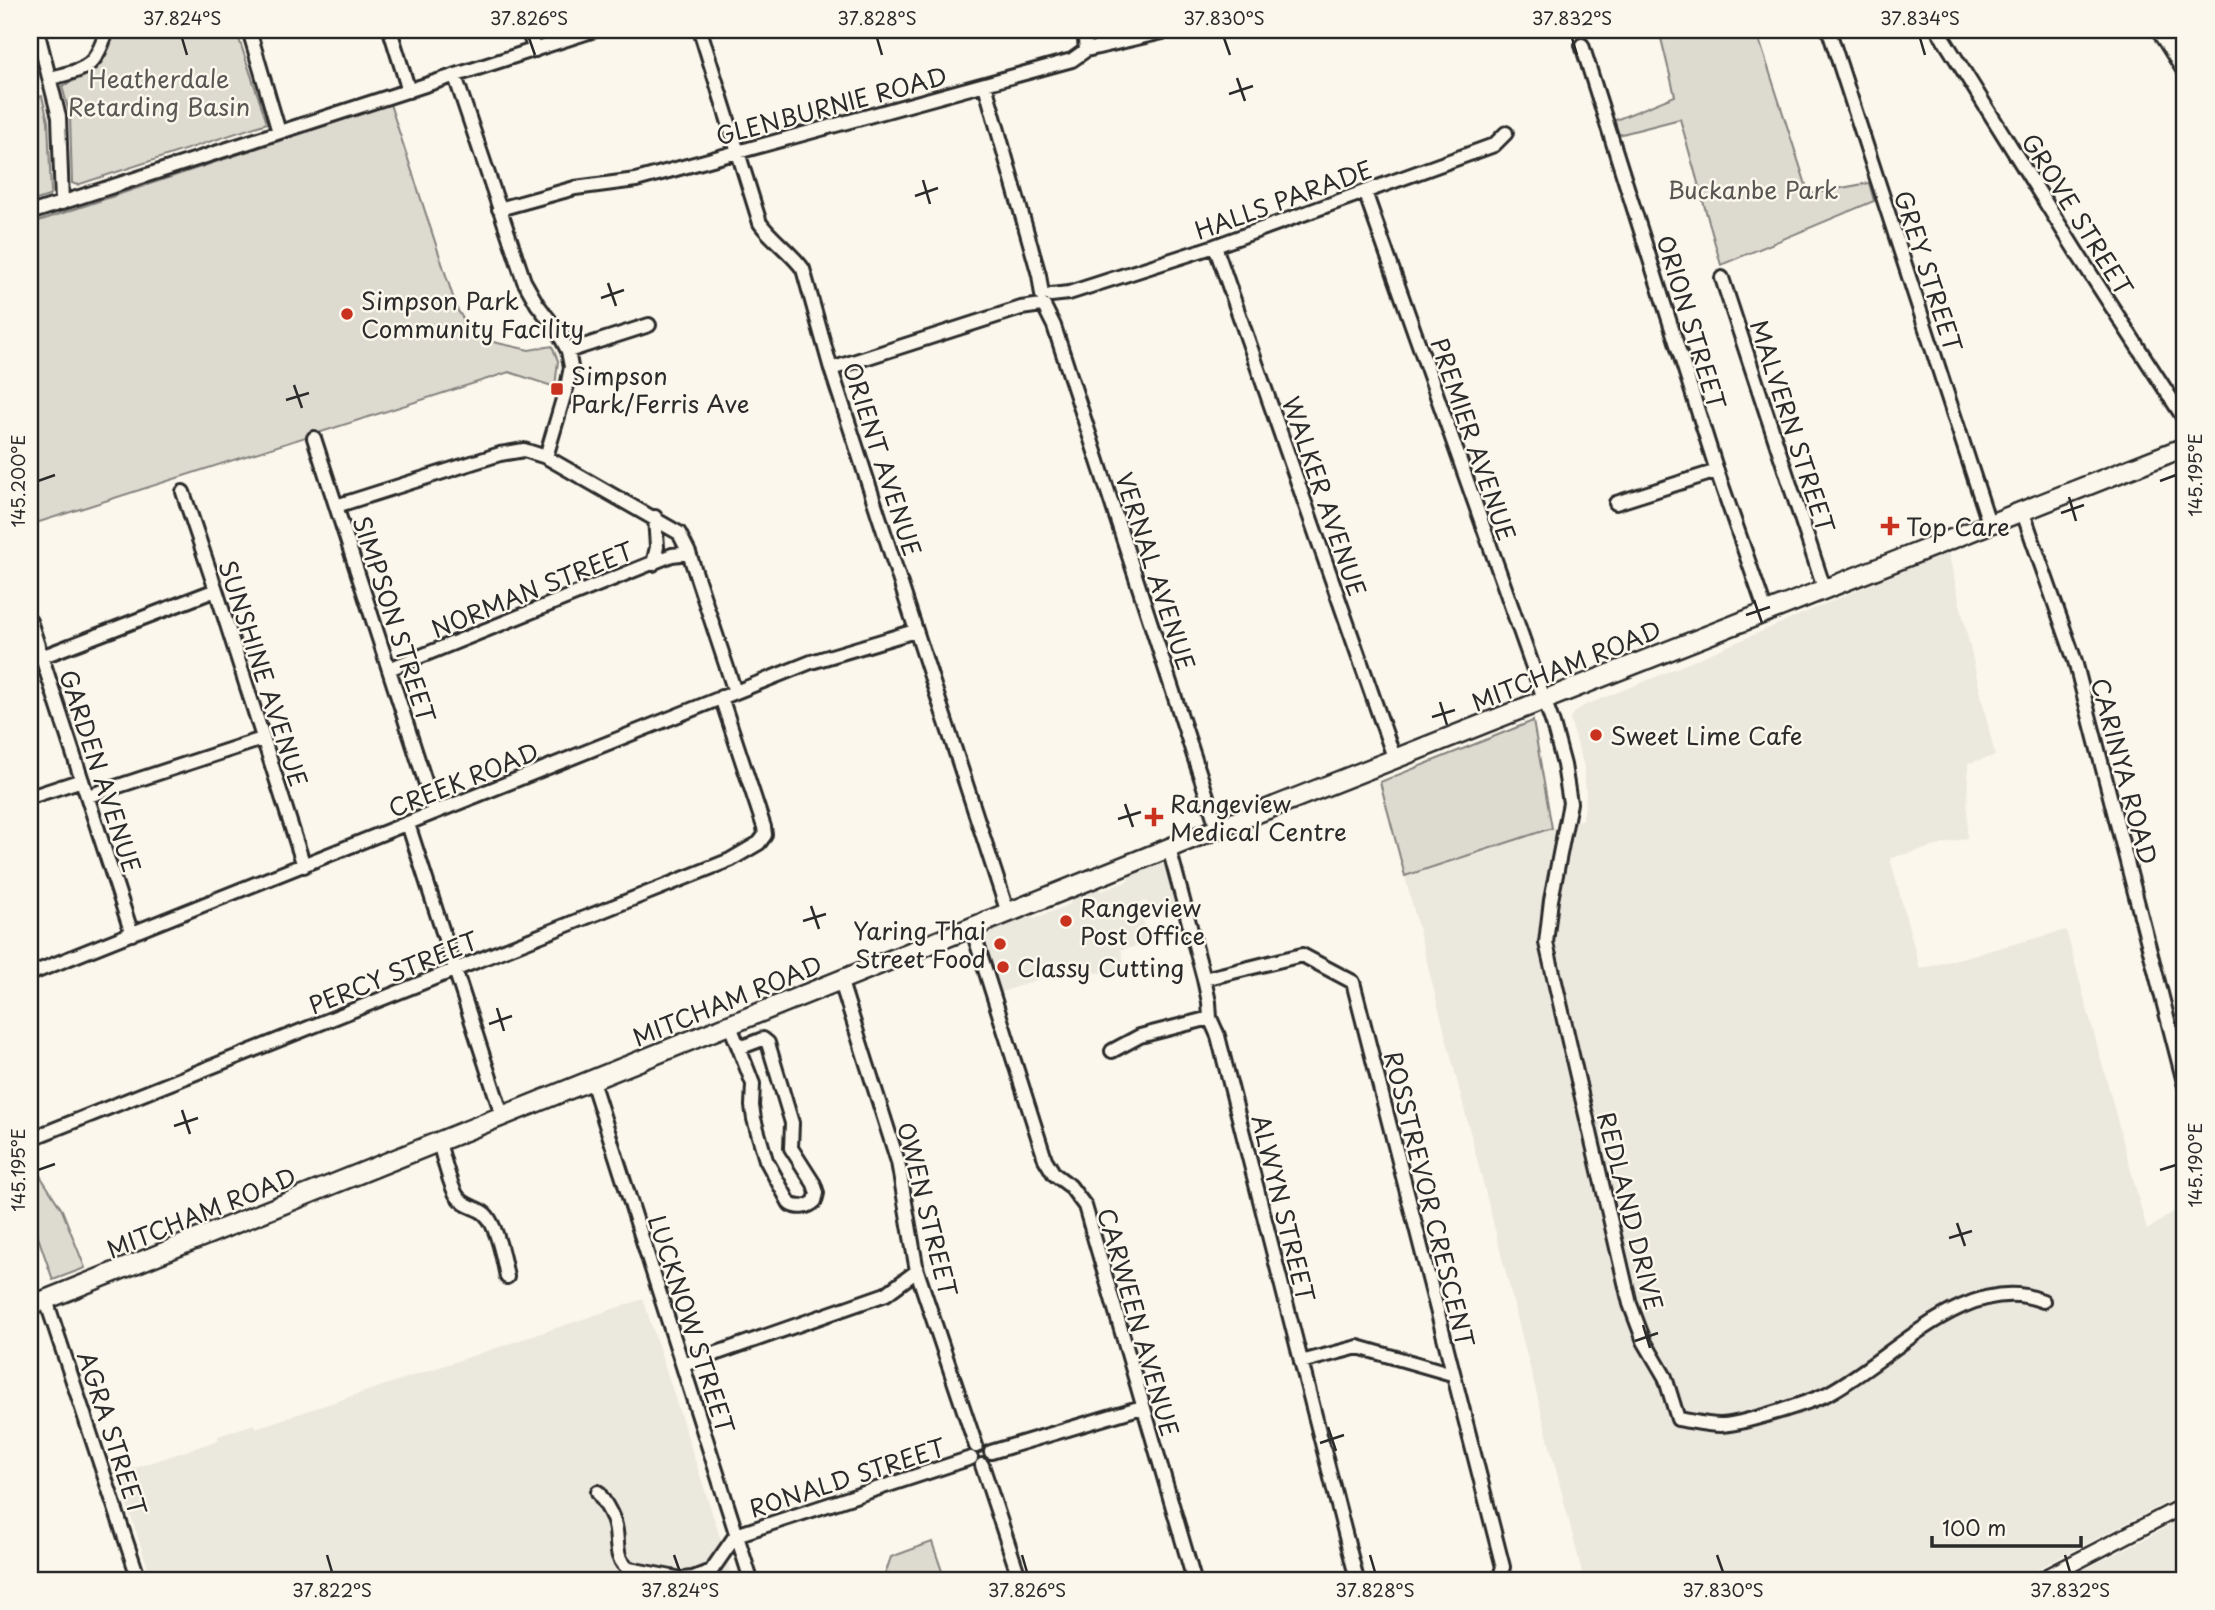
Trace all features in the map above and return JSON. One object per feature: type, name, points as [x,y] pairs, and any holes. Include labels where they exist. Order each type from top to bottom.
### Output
[{"type":"main road","points":[[2161,30],[2185,68]]},
{"type":"main road","name":"MITCHAM ROAD","points":[[38,1303],[1169,848],[2185,447]]},
{"type":"street","points":[[37,30],[59,117],[62,203]]},
{"type":"street","points":[[51,78],[79,71],[91,64],[100,52],[107,30]]},
{"type":"street","points":[[249,30],[279,132]]},
{"type":"street","points":[[390,30],[409,91]]},
{"type":"street","points":[[528,30],[535,50]]},
{"type":"street","points":[[30,213],[595,30]]},
{"type":"street","name":"ORIENT AVENUE","points":[[700,30],[760,223],[769,235],[793,255],[803,269],[831,369],[1007,913]]},
{"type":"street","points":[[1084,30],[1086,50]]},
{"type":"street","name":"GLENBURNIE ROAD","points":[[499,209],[575,188],[636,180],[1072,60],[1086,50],[1171,30]]},
{"type":"street","name":"GROVE STREET","points":[[1938,30],[2185,420]]},
{"type":"street","name":"GREY STREET","points":[[1829,31],[1989,523]]},
{"type":"street","name":"ORION STREET","points":[[1582,45],[1717,471],[1766,612]]},
{"type":"street","points":[[455,76],[524,281],[568,351],[569,382],[546,457]]},
{"type":"street","name":"VERNAL AVENUE","points":[[985,85],[1054,326],[1218,830]]},
{"type":"street","name":"HALLS PARADE","points":[[831,369],[1215,246],[1494,145],[1506,133]]},
{"type":"street","name":"PREMIER AVENUE","points":[[1365,192],[1544,700]]},
{"type":"street","name":"WALKER AVENUE","points":[[1215,246],[1395,760]]},
{"type":"street","name":"MALVERN STREET","points":[[1723,278],[1824,588]]},
{"type":"street","points":[[568,351],[649,325]]},
{"type":"street","name":"SIMPSON STREET","points":[[314,438],[435,813]]},
{"type":"street","points":[[336,506],[500,454],[524,450],[546,457],[679,533],[689,553],[736,692]]},
{"type":"street","points":[[1616,503],[1717,471]]},
{"type":"street","name":"SUNSHINE AVENUE","points":[[183,492],[304,866]]},
{"type":"street","name":"CARINYA ROAD","points":[[2022,510],[2075,662],[2185,1086]]},
{"type":"street","name":"NORMAN STREET","points":[[653,564],[657,547],[654,517]]},
{"type":"street","name":"NORMAN STREET","points":[[389,669],[672,555],[689,553]]},
{"type":"street","points":[[41,657],[216,590]]},
{"type":"street","name":"GARDEN AVENUE","points":[[30,621],[132,934]]},
{"type":"street","name":"CREEK ROAD","points":[[30,974],[811,662],[915,631]]},
{"type":"street","name":"PERCY STREET","points":[[30,1139],[730,860],[759,843],[765,835],[721,697]]},
{"type":"street","name":"REDLAND DRIVE","points":[[1544,700],[1564,765],[1570,803],[1551,900],[1546,943],[1630,1304],[1644,1341],[1665,1377],[1678,1419],[1721,1425],[1772,1413],[1826,1395],[1956,1309],[1984,1297],[2028,1294],[2043,1300]]},
{"type":"street","points":[[88,796],[262,739]]},
{"type":"street","points":[[30,797],[82,780]]},
{"type":"street","points":[[408,824],[503,1118]]},
{"type":"street","name":"ALWYN STREET","points":[[1169,848],[1204,979],[1210,1018],[1218,1036],[1357,1580]]},
{"type":"street","name":"CARWEEN AVENUE","points":[[972,928],[1045,1159],[1054,1174],[1070,1186],[1084,1206],[1194,1580]]},
{"type":"street","name":"ROSSTREVOR CRESCENT","points":[[1204,979],[1302,955],[1353,982],[1503,1567],[1499,1580]]},
{"type":"street","name":"OWEN STREET","points":[[841,982],[898,1162],[917,1271],[976,1456],[1020,1580]]},
{"type":"street","points":[[1112,1051],[1140,1036],[1210,1018]]},
{"type":"street","points":[[730,1026],[753,1084],[751,1106],[766,1160],[790,1204],[808,1206],[816,1201],[817,1193],[808,1173],[791,1148],[792,1123],[768,1043],[763,1039],[739,1048]]},
{"type":"street","name":"LUCKNOW STREET","points":[[592,1080],[751,1580]]},
{"type":"street","points":[[439,1143],[457,1196],[471,1209],[484,1213],[491,1223],[504,1259],[507,1277]]},
{"type":"street","points":[[683,1364],[886,1293],[917,1271]]},
{"type":"street","name":"AGRA STREET","points":[[38,1303],[139,1580]]},
{"type":"street","points":[[1301,1362],[1358,1347],[1452,1374]]},
{"type":"street","points":[[976,1456],[988,1462],[991,1452],[1142,1406]]},
{"type":"street","name":"RONALD STREET","points":[[736,1535],[976,1456]]},
{"type":"street","points":[[598,1492],[614,1522],[618,1557],[621,1564],[629,1569],[682,1579],[692,1578],[711,1571],[736,1535]]},
{"type":"street","points":[[2041,1580],[2185,1505]]},
{"type":"shaded area","points":[[1948,551],[1995,756],[1968,763],[1967,838],[1890,858],[1920,969],[2066,930],[2147,1230],[2185,1204],[2185,1493],[2016,1580],[1639,1580],[1636,1575],[1628,1580],[1584,1580],[1405,876],[1583,819],[1586,794],[1584,767],[1570,719],[1583,706]]},
{"type":"shaded area","points":[[1159,863],[1168,867],[1178,904],[1153,910],[1149,909],[1147,901],[1139,903],[1149,943],[1121,950],[1127,974],[1066,971],[998,993],[981,940],[983,934],[1028,916],[1034,919],[1070,904],[1074,894],[1098,886],[1102,891],[1128,881],[1130,875]]},
{"type":"shaded area","points":[[643,1299],[731,1571],[703,1580],[152,1580],[117,1474],[219,1440],[218,1436],[254,1424],[256,1428]]},
{"type":"shaded area","points":[[2185,1516],[2185,1580],[2063,1580],[2147,1538]]},
{"type":"green space","name":"Heatherdale Retarding Basin","points":[[116,30],[236,30],[267,123],[77,185],[72,183],[70,116],[62,86],[98,66],[107,53]]},
{"type":"green space","name":"Buckanbe Park","points":[[1659,30],[1756,30],[1809,194],[1869,183],[1874,201],[1721,265],[1680,119],[1618,135],[1613,121],[1675,96]]},
{"type":"green space","points":[[42,96],[48,121],[51,192],[49,196],[30,202],[30,100]]},
{"type":"green space","points":[[390,104],[457,309],[475,338],[529,350],[552,346],[558,361],[555,387],[509,372],[30,525],[30,224]]},
{"type":"green space","points":[[1533,721],[1552,828],[1405,876],[1380,782]]},
{"type":"green space","points":[[30,1160],[62,1210],[85,1268],[53,1280],[30,1214]]},
{"type":"green space","points":[[932,1542],[945,1580],[883,1580],[891,1557]]},
{"type":"place","name":"Simpson Park Community Facility","points":[[347,314]]},
{"type":"place","name":"Simpson Park/Ferris Ave","points":[[557,389]]},
{"type":"place","name":"Top Care","points":[[1890,526]]},
{"type":"place","name":"Sweet Lime Cafe","points":[[1596,735]]},
{"type":"place","name":"Rangeview Medical Centre","points":[[1154,817]]},
{"type":"place","name":"Rangeview Post Office","points":[[1066,921]]},
{"type":"place","name":"Yaring Thai Street Food","points":[[1000,944]]},
{"type":"place","name":"Classy Cutting","points":[[1003,967]]}]
